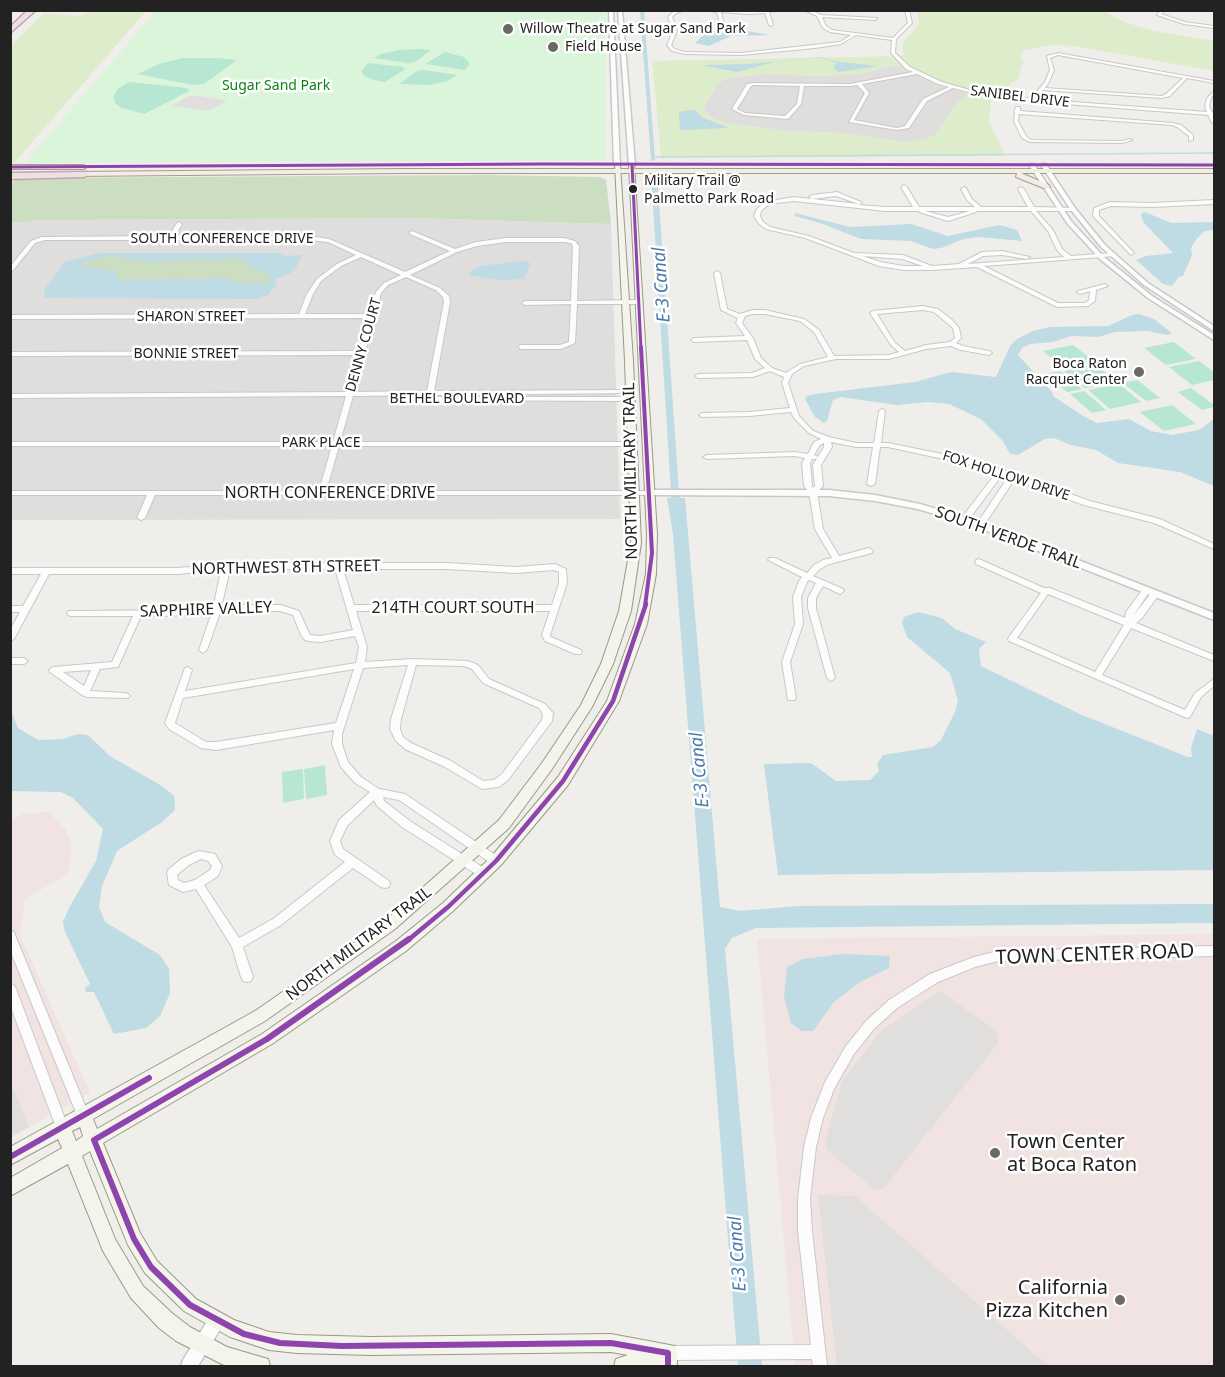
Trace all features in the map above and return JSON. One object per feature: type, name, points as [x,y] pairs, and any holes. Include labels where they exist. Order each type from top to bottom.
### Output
[{"type":"highway","points":[[10,25],[26,10]]},
{"type":"highway","points":[[10,31],[33,10]]},
{"type":"highway","points":[[10,175],[84,174]]},
{"type":"main road","points":[[10,167],[1046,168],[1215,165]]},
{"type":"main road","points":[[834,167],[981,170],[1034,168]]},
{"type":"main road","name":"NORTH MILITARY TRAIL","points":[[10,1157],[260,1016],[390,925],[465,861],[504,824],[547,766],[586,707],[607,664],[624,611],[636,543],[617,168]]},
{"type":"main road","name":"NORTH MILITARY TRAIL","points":[[10,1188],[267,1039],[363,974],[440,914],[496,861],[563,781],[613,701],[648,598],[655,493],[645,402],[632,168]]},
{"type":"main road","points":[[1046,168],[1215,171]]},
{"type":"main road","points":[[84,174],[309,169]]},
{"type":"main road","points":[[981,170],[1023,176],[1046,187]]},
{"type":"main road","points":[[630,396],[645,402]]},
{"type":"main road","name":"TOWN CENTER ROAD","points":[[83,1115],[134,1239],[151,1267],[175,1293],[217,1321],[257,1338],[297,1344],[371,1346],[611,1343],[668,1360]]},
{"type":"main road","points":[[62,1127],[109,1245],[131,1284],[166,1321],[202,1345],[224,1356],[261,1366]]},
{"type":"main road","name":"TOWN CENTER ROAD","points":[[623,1366],[668,1360]]},
{"type":"street","points":[[611,10],[617,168]]},
{"type":"street","points":[[620,10],[632,168]]},
{"type":"street","points":[[682,10],[671,16],[675,31],[669,47],[687,54],[756,53],[841,43],[849,45]]},
{"type":"street","points":[[707,10],[719,12],[781,10]]},
{"type":"street","points":[[806,10],[820,16],[876,19]]},
{"type":"street","points":[[820,16],[826,28],[854,35],[894,39],[910,23],[907,10]]},
{"type":"street","points":[[1164,10],[1157,13],[1184,23],[1215,27]]},
{"type":"street","points":[[719,12],[722,26]]},
{"type":"street","points":[[767,12],[771,25]]},
{"type":"street","points":[[841,43],[854,35]]},
{"type":"street","name":"SANIBEL DRIVE","points":[[894,39],[892,49],[895,56],[916,73],[952,87],[1026,100],[1215,114]]},
{"type":"street","points":[[795,40],[806,48]]},
{"type":"street","points":[[747,44],[756,53]]},
{"type":"street","points":[[1130,140],[1122,142],[1030,141],[1024,137],[1016,121],[1016,112],[1026,100],[1035,97],[1041,90],[1051,74],[1048,57],[1058,54],[1215,83]]},
{"type":"street","points":[[802,86],[801,99],[789,116],[779,118],[738,113],[734,110],[749,85],[757,83],[802,86],[859,84],[916,73]]},
{"type":"street","points":[[1041,90],[1165,97],[1185,78]]},
{"type":"street","points":[[859,84],[867,90],[867,95],[851,120],[856,123],[897,129],[907,128],[925,100],[952,87]]},
{"type":"street","points":[[1104,93],[1110,84]]},
{"type":"street","points":[[1215,92],[1207,102],[1208,113],[1215,123]]},
{"type":"street","points":[[1016,112],[1173,124],[1191,136],[1191,140]]},
{"type":"street","points":[[1034,168],[1063,212],[1098,254],[1150,297],[1215,339]]},
{"type":"street","points":[[1046,168],[1075,212],[1111,253],[1164,297],[1215,329]]},
{"type":"street","points":[[904,187],[915,209],[948,219],[980,210]]},
{"type":"street","points":[[964,189],[970,200],[980,210]]},
{"type":"street","points":[[1021,189],[1066,256]]},
{"type":"street","points":[[866,207],[837,194],[768,203],[759,210],[758,219],[768,228],[807,237],[883,265],[932,268],[1111,253]]},
{"type":"street","points":[[801,199],[885,209]]},
{"type":"street","points":[[966,209],[970,200]]},
{"type":"street","points":[[820,201],[838,209],[850,211],[966,209],[1075,212]]},
{"type":"street","points":[[1131,252],[1096,216],[1096,208],[1110,204],[1159,205],[1215,201]]},
{"type":"street","points":[[1009,206],[1033,210]]},
{"type":"street","points":[[171,238],[179,224]]},
{"type":"street","points":[[412,233],[455,251]]},
{"type":"street","name":"SOUTH CONFERENCE DRIVE","points":[[10,272],[33,243],[50,238],[315,238],[329,241],[438,289],[447,299],[430,392]]},
{"type":"street","name":"DENNY COURT","points":[[322,493],[379,290],[455,251],[500,240],[564,240],[573,242],[576,246],[575,303]]},
{"type":"street","points":[[961,265],[975,256],[992,253],[1035,259]]},
{"type":"street","points":[[848,254],[903,256],[932,268]]},
{"type":"street","points":[[301,317],[310,294],[319,280],[331,270],[361,255]]},
{"type":"street","points":[[976,264],[1057,305],[1086,305],[1092,301],[1093,289]]},
{"type":"street","points":[[717,273],[724,310],[741,317]]},
{"type":"street","points":[[1080,292],[1105,286]]},
{"type":"street","points":[[525,303],[640,302]]},
{"type":"street","points":[[521,347],[568,345],[574,340],[575,303]]},
{"type":"street","points":[[904,353],[893,344],[873,313],[923,308],[936,310],[951,321],[956,328],[958,338],[952,344]]},
{"type":"street","points":[[832,358],[817,331],[802,320],[761,311],[741,317],[739,323],[750,338],[758,359],[770,369],[788,376],[802,365],[832,358],[880,357],[952,344],[989,353]]},
{"type":"street","name":"SHARON STREET","points":[[10,317],[371,316]]},
{"type":"street","points":[[694,340],[750,338]]},
{"type":"street","name":"BONNIE STREET","points":[[10,354],[361,353]]},
{"type":"street","points":[[698,376],[753,375],[770,369]]},
{"type":"street","name":"FOX HOLLOW DRIVE","points":[[788,376],[785,386],[793,410],[804,427],[827,439],[846,444],[878,444],[930,452],[1013,476],[1105,509],[1157,520],[1215,547]]},
{"type":"street","name":"BETHEL BOULEVARD","points":[[349,395],[430,392],[630,396]]},
{"type":"street","name":"BETHEL BOULEVARD","points":[[10,396],[630,396]]},
{"type":"street","points":[[702,415],[793,410]]},
{"type":"street","points":[[872,484],[882,411]]},
{"type":"street","points":[[813,492],[819,486],[817,465],[819,458],[828,447],[827,439],[817,444],[809,457],[808,486],[813,492],[819,529],[836,558]]},
{"type":"street","name":"PARK PLACE","points":[[10,444],[632,444]]},
{"type":"street","points":[[707,457],[795,454],[819,458]]},
{"type":"street","points":[[964,520],[1000,472]]},
{"type":"street","points":[[980,525],[1013,476]]},
{"type":"street","name":"SOUTH VERDE TRAIL","points":[[655,493],[813,492],[897,502],[980,525],[1215,617]]},
{"type":"street","name":"NORTH CONFERENCE DRIVE","points":[[10,493],[655,493]]},
{"type":"street","points":[[141,518],[152,493]]},
{"type":"street","points":[[791,698],[786,662],[799,624],[797,597],[807,576],[818,567],[836,558],[869,551]]},
{"type":"street","points":[[772,560],[840,591]]},
{"type":"street","points":[[979,562],[1046,592],[1215,658]]},
{"type":"street","points":[[338,566],[363,647],[360,665],[339,726],[337,744],[344,764],[358,780],[377,792],[402,797],[496,861]]},
{"type":"street","name":"NORTHWEST 8TH STREET","points":[[10,572],[178,571],[226,567],[338,566],[447,566],[516,570],[560,568],[563,571],[562,583],[555,608]]},
{"type":"street","points":[[203,650],[216,612],[226,567]]},
{"type":"street","points":[[10,639],[46,571]]},
{"type":"street","points":[[821,582],[812,598],[812,608],[831,678]]},
{"type":"street","points":[[1046,592],[1012,639],[1187,714],[1198,696],[1215,682]]},
{"type":"street","points":[[1097,676],[1129,624],[1139,616],[1151,592]]},
{"type":"street","name":"214TH COURT SOUTH","points":[[352,608],[555,608]]},
{"type":"street","points":[[555,608],[546,635],[548,639],[578,652]]},
{"type":"street","points":[[10,609],[27,609]]},
{"type":"street","name":"SAPPHIRE VALLEY","points":[[71,613],[287,609],[296,613],[304,635],[314,639],[359,632]]},
{"type":"street","points":[[125,696],[85,693],[53,669],[115,665],[138,613]]},
{"type":"street","points":[[10,661],[24,661]]},
{"type":"street","points":[[179,695],[360,665],[413,662],[465,663],[474,667],[491,684],[542,705],[548,713],[547,721],[505,777],[496,784],[482,785],[448,764],[408,746],[399,739],[395,729],[396,719],[413,662]]},
{"type":"street","points":[[85,693],[96,668]]},
{"type":"street","points":[[188,670],[170,718],[172,727],[204,745],[216,746],[339,726]]},
{"type":"street","points":[[377,792],[380,803],[406,824],[483,873]]},
{"type":"street","points":[[377,792],[343,823],[336,835],[339,852],[385,884]]},
{"type":"street","points":[[237,945],[277,922],[353,862]]},
{"type":"street","points":[[198,884],[237,945],[247,977]]},
{"type":"street","points":[[10,935],[83,1115]]},
{"type":"street","name":"TOWN CENTER ROAD","points":[[668,1360],[710,1353],[764,1352],[819,1359],[804,1198],[810,1146],[829,1086],[850,1050],[870,1025],[893,1004],[934,978],[974,962],[998,956],[1215,951]]},
{"type":"street","points":[[10,989],[62,1127]]},
{"type":"street","points":[[189,1366],[217,1321]]},
{"type":"shaded area","points":[[896,65],[939,86],[970,94],[955,105],[935,135],[923,140],[904,142],[842,133],[785,131],[726,123],[710,117],[703,107],[718,84],[726,78],[764,74],[824,76],[859,74]]},
{"type":"shaded area","points":[[189,96],[227,101],[208,111],[171,106]]},
{"type":"shaded area","points":[[414,218],[611,224],[620,519],[11,520],[11,223],[43,220]]},
{"type":"shaded area","points":[[49,812],[66,830],[71,842],[69,872],[25,900],[20,935],[90,1093],[11,1137],[11,820],[22,814]]},
{"type":"shaded area","name":"Town Center at Boca Raton","points":[[1214,934],[1214,1366],[795,1366],[757,939]]},
{"type":"shaded area","points":[[940,991],[997,1031],[999,1042],[883,1189],[875,1190],[828,1151],[825,1142],[842,1081],[881,1031]]},
{"type":"shaded area","points":[[10,1080],[29,1127],[11,1137],[10,1137]]},
{"type":"shaded area","points":[[818,1195],[855,1196],[1048,1366],[837,1366]]},
{"type":"green space","points":[[916,10],[1103,11],[1127,23],[1154,31],[1214,41],[1214,71],[1074,46],[1052,45],[1025,50],[1020,55],[1023,62],[1018,79],[991,99],[989,121],[1005,156],[669,158],[661,156],[652,61],[904,56],[902,44],[918,26],[919,19]],"holes":[[[895,65],[939,86],[969,95],[955,105],[935,135],[923,140],[904,142],[842,133],[785,131],[726,123],[710,117],[703,107],[718,84],[726,78],[764,74],[824,76],[859,74]]]},
{"type":"green space","points":[[95,11],[146,11],[14,163],[11,163],[11,46],[44,13],[78,16]]},
{"type":"green space","name":"Sugar Sand Park","points":[[156,11],[606,11],[605,160],[25,163]]},
{"type":"green space","points":[[399,50],[431,50],[415,62],[408,63],[374,58]]},
{"type":"green space","points":[[445,52],[464,57],[469,65],[464,70],[425,64]]},
{"type":"green space","points":[[183,58],[237,60],[204,84],[192,85],[138,74],[159,64]]},
{"type":"green space","points":[[368,63],[405,69],[385,82],[364,76],[362,71]]},
{"type":"green space","points":[[416,71],[457,75],[447,81],[429,85],[400,84]]},
{"type":"green space","points":[[129,82],[187,88],[189,91],[144,114],[122,108],[113,98],[118,89]]},
{"type":"green space","points":[[488,175],[600,177],[606,180],[611,224],[414,218],[43,220],[11,223],[11,184],[16,178]]},
{"type":"green space","points":[[109,256],[149,262],[241,259],[255,269],[268,273],[271,280],[269,283],[255,284],[230,281],[229,278],[120,280],[115,272],[79,266],[96,258]]},
{"type":"green space","points":[[1174,342],[1196,359],[1166,365],[1144,348]]},
{"type":"green space","points":[[1073,345],[1094,361],[1063,367],[1043,351]]},
{"type":"green space","points":[[1199,361],[1214,372],[1214,380],[1192,385],[1169,367]]},
{"type":"green space","points":[[1095,364],[1117,382],[1085,388],[1064,371]]},
{"type":"green space","points":[[1060,371],[1082,389],[1067,392],[1046,374]]},
{"type":"green space","points":[[1137,380],[1160,398],[1146,401],[1123,383]]},
{"type":"green space","points":[[1119,384],[1141,402],[1110,409],[1088,390]]},
{"type":"green space","points":[[1191,388],[1214,407],[1202,410],[1178,392]]},
{"type":"green space","points":[[1084,391],[1106,410],[1092,413],[1070,394]]},
{"type":"green space","points":[[1172,405],[1196,424],[1164,431],[1140,412]]},
{"type":"green space","points":[[325,765],[327,795],[306,799],[304,769]]},
{"type":"green space","points":[[303,769],[304,799],[283,803],[282,772]]},
{"type":"water","points":[[747,31],[770,35],[731,36],[709,46],[695,43],[705,34]]},
{"type":"water","points":[[817,57],[878,66],[839,72],[833,68],[836,62]]},
{"type":"water","points":[[776,61],[737,72],[700,65],[751,64]]},
{"type":"water","points":[[697,111],[701,117],[729,128],[680,130],[679,112]]},
{"type":"water","points":[[1145,212],[1171,223],[1214,222],[1214,230],[1205,231],[1197,238],[1191,248],[1192,255],[1183,276],[1179,277],[1172,286],[1163,284],[1136,260],[1146,256],[1173,253],[1143,222],[1141,214]]},
{"type":"water","points":[[795,213],[850,227],[911,224],[948,236],[999,225],[1017,230],[1022,241],[978,237],[933,249],[911,241],[861,239],[795,216]]},
{"type":"water","points":[[100,253],[302,255],[296,268],[289,274],[275,279],[277,284],[268,295],[256,299],[45,298],[44,290],[65,262]],"holes":[[[109,256],[149,262],[241,259],[255,269],[268,273],[271,280],[269,283],[255,284],[230,281],[230,278],[120,280],[115,272],[79,265],[96,258]]]},
{"type":"water","points":[[521,261],[530,264],[524,279],[497,280],[468,275],[472,270],[481,266]]},
{"type":"water","points":[[1139,314],[1154,319],[1172,333],[1167,335],[1148,331],[1115,332],[1098,337],[1071,336],[1053,342],[1030,344],[1022,348],[1018,355],[1052,392],[1053,396],[1097,423],[1129,419],[1151,431],[1172,435],[1199,430],[1214,419],[1214,486],[1180,472],[1118,463],[1096,450],[1071,445],[1054,438],[1045,439],[1018,455],[1010,454],[1003,441],[981,419],[949,404],[928,402],[896,405],[841,397],[833,400],[827,421],[824,423],[815,417],[805,399],[815,394],[915,382],[951,372],[996,377],[1010,346],[1017,339],[1033,331],[1050,327],[1108,326]]},
{"type":"water","points":[[667,498],[685,498],[720,907],[740,911],[798,906],[1214,904],[1214,923],[756,928],[732,938],[725,949],[762,1366],[738,1366],[673,534]]},
{"type":"water","points":[[918,612],[942,618],[955,629],[986,642],[979,649],[981,666],[1082,715],[1188,757],[1192,757],[1191,748],[1197,729],[1214,736],[1214,870],[778,875],[764,764],[811,763],[836,781],[870,780],[879,771],[877,764],[883,755],[933,747],[941,740],[958,701],[950,673],[907,637],[902,623],[904,617]]},
{"type":"water","points":[[11,711],[18,728],[38,740],[63,739],[78,734],[88,735],[110,756],[162,786],[174,796],[175,810],[162,822],[117,851],[102,886],[99,907],[105,922],[160,955],[169,969],[170,993],[160,1016],[146,1028],[114,1034],[94,992],[86,992],[85,988],[90,984],[65,932],[63,922],[96,861],[103,829],[73,798],[61,792],[11,791]]},
{"type":"water","points":[[843,954],[890,956],[889,968],[860,982],[834,1002],[813,1031],[802,1031],[791,1023],[784,997],[787,967],[803,959]]},
{"type":"waterway","name":"E-3 Canal","points":[[642,10],[653,160]]},
{"type":"waterway","points":[[653,157],[1214,153]]},
{"type":"waterway","name":"E-3 Canal","points":[[654,173],[676,508]]},
{"type":"transit line","points":[[10,167],[541,164],[1214,165]]},
{"type":"transit line","points":[[632,165],[652,553],[648,598],[613,701],[563,781],[541,809],[496,861],[448,907],[401,946],[267,1039],[94,1140],[134,1239],[151,1267],[190,1305],[244,1334],[280,1343],[342,1346],[611,1343],[668,1353],[668,1366]]},
{"type":"transit line","points":[[10,1157],[149,1078]]},
{"type":"place","name":"Willow Theatre at Sugar Sand Park","points":[[508,29]]},
{"type":"place","name":"Field House","points":[[553,47]]},
{"type":"place","name":"Military Trail @ Palmetto Park Road","points":[[633,189]]},
{"type":"place","name":"Boca Raton Racquet Center","points":[[1139,372]]},
{"type":"place","name":"Town Center at Boca Raton","points":[[995,1153]]},
{"type":"place","name":"California Pizza Kitchen","points":[[1120,1300]]}]
